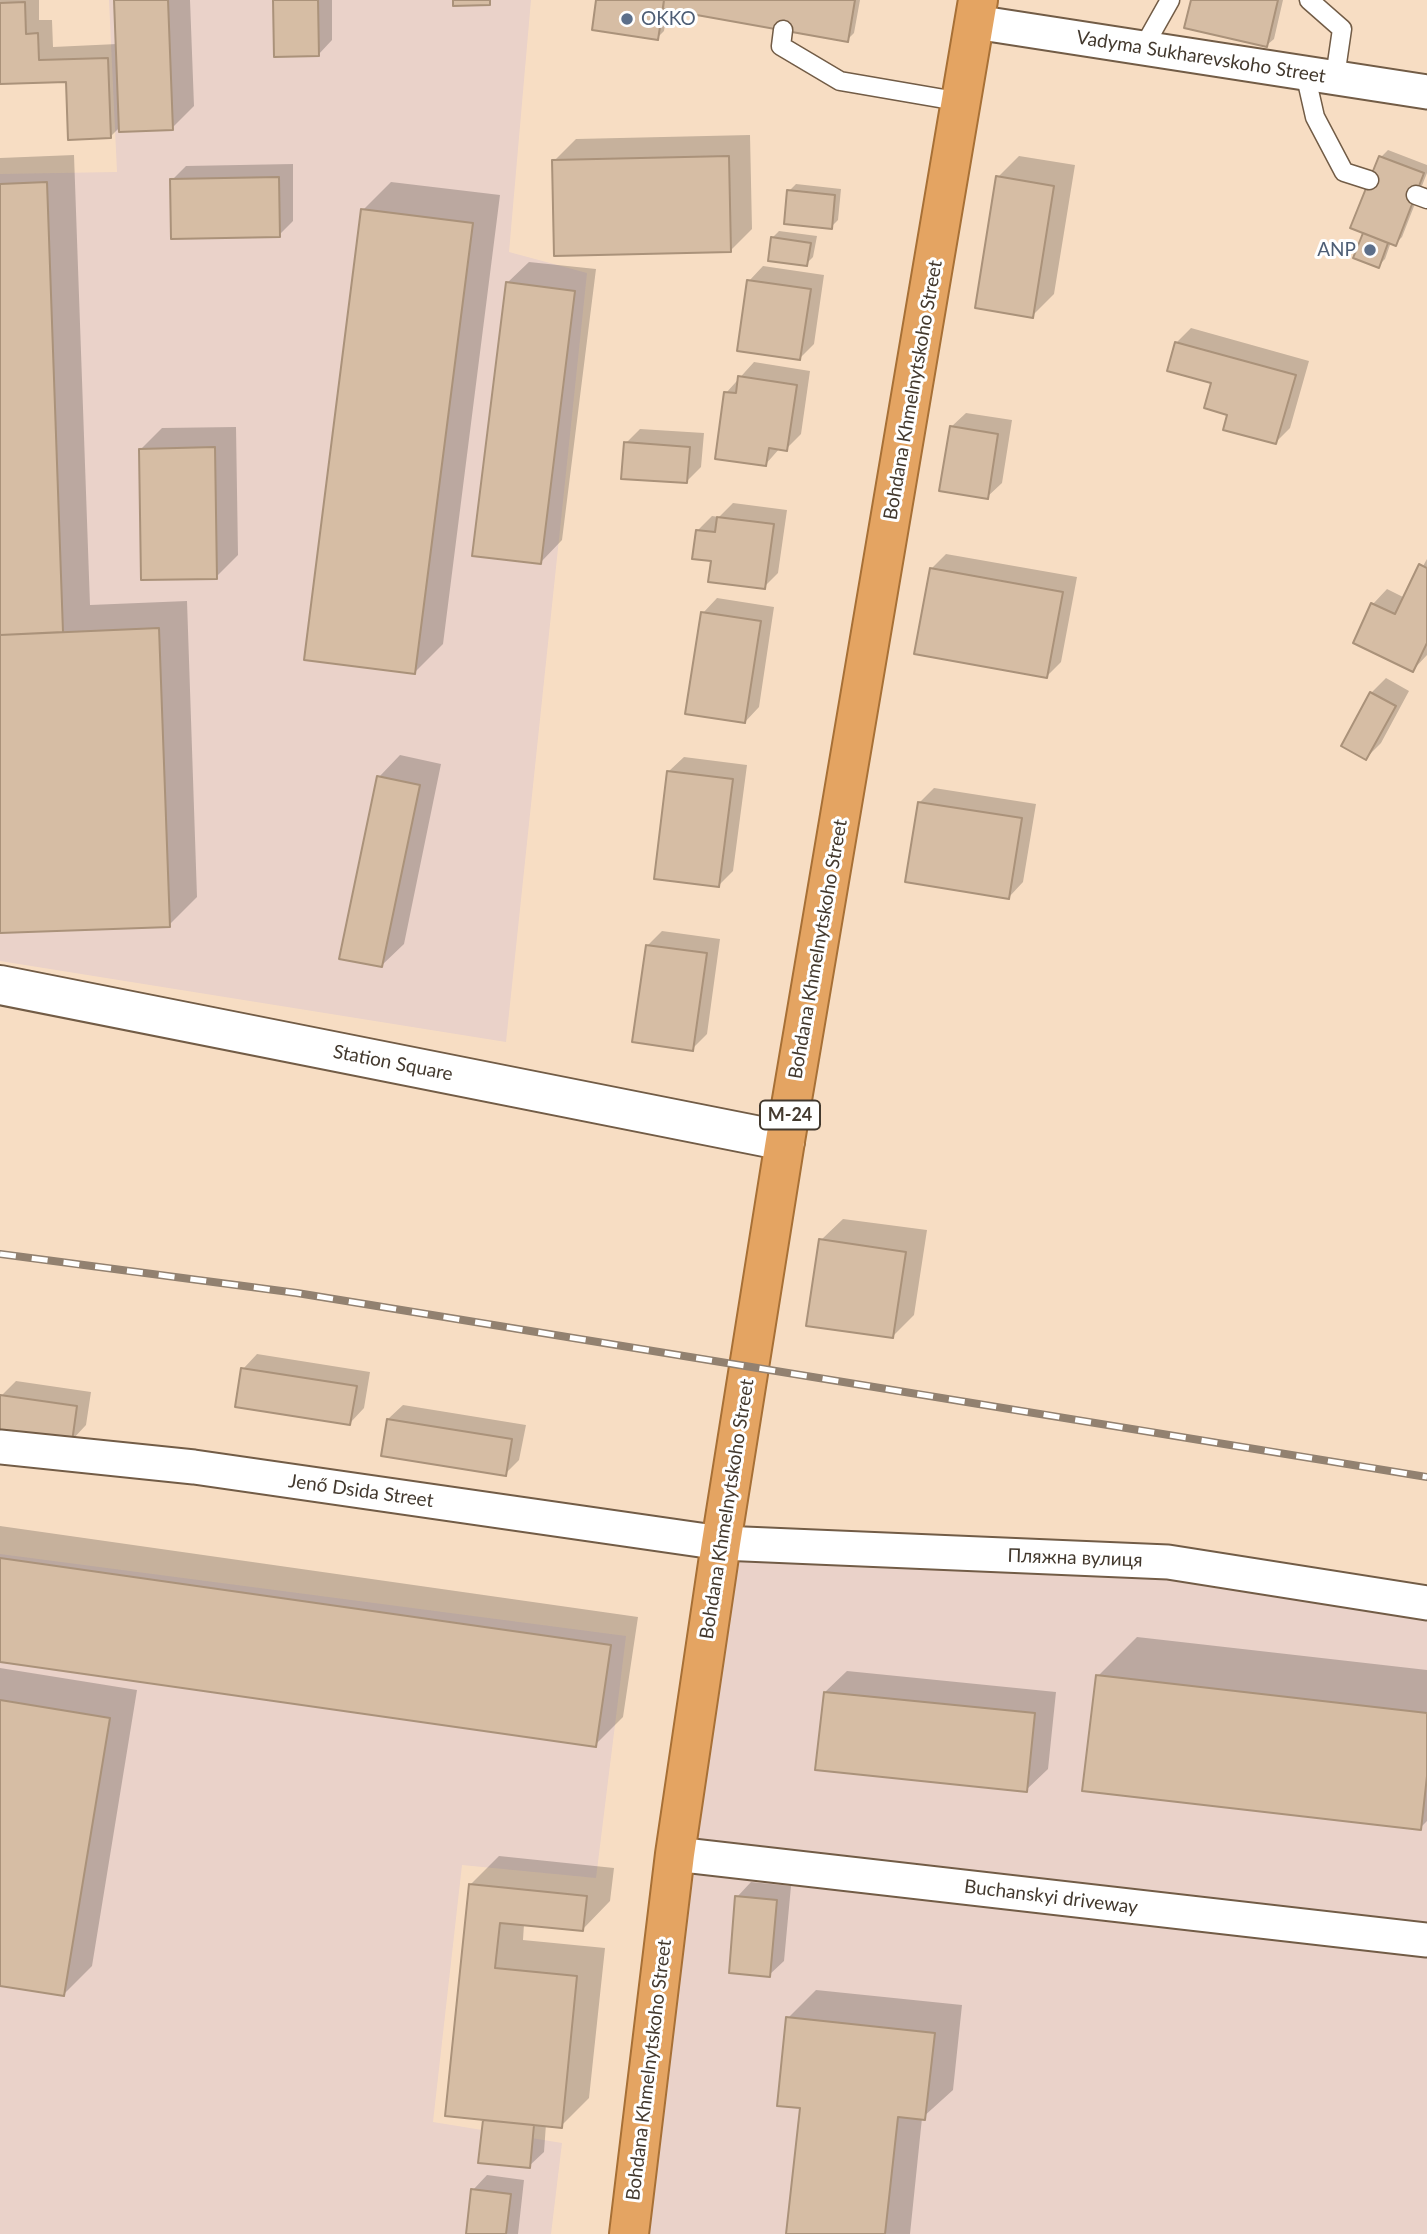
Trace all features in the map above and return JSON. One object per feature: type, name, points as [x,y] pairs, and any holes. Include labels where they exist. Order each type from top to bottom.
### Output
[{"type":"highway","name":"Bohdana Khmelnytskoho Street","points":[[629,2234],[675,1854],[721,1543],[785,1141],[976,11]]},
{"type":"street","name":"Vadyma Sukharevskoho Street","points":[[976,11],[1143,48],[1427,92]]},
{"type":"street","name":"Station Square","points":[[0,985],[785,1141]]},
{"type":"street","name":"Jenő Dsida Street","points":[[0,1447],[194,1467],[721,1543]]},
{"type":"street","name":"Пляжна вулиця","points":[[721,1543],[1168,1562],[1427,1603]]},
{"type":"street","name":"Buchanskyi driveway","points":[[675,1854],[1427,1940]]},
{"type":"lane","points":[[1143,48],[1170,0]]},
{"type":"lane","points":[[1309,0],[1342,29],[1320,75],[1315,117],[1345,172],[1369,180]]},
{"type":"lane","points":[[783,30],[781,46],[841,81],[962,102]]},
{"type":"shaded area","points":[[109,0],[531,0],[509,252],[587,273],[506,1042],[0,961],[0,174],[117,172]]},
{"type":"shaded area","points":[[0,1554],[626,1636],[596,1878],[462,1865],[433,2122],[562,2143],[551,2234],[0,2234]]},
{"type":"shaded area","points":[[733,1557],[1164,1576],[1427,1619],[1427,2234],[629,2234]]},
{"type":"building","points":[[114,0],[168,0],[173,130],[119,132]]},
{"type":"building","points":[[273,0],[318,0],[319,56],[274,57]]},
{"type":"building","points":[[453,0],[490,0],[490,5],[453,6]]},
{"type":"building","name":"OKKO","points":[[596,0],[664,0],[658,40],[592,30]]},
{"type":"building","points":[[664,0],[855,0],[848,42],[663,9]]},
{"type":"building","points":[[1191,0],[1278,0],[1267,47],[1184,28]]},
{"type":"building","points":[[25,2],[26,34],[38,33],[39,60],[108,58],[111,138],[68,140],[66,82],[0,84],[0,3]]},
{"type":"building","points":[[729,156],[731,252],[554,256],[552,160]]},
{"type":"building","points":[[1379,156],[1424,173],[1396,246],[1350,228]]},
{"type":"building","points":[[996,176],[1054,186],[1033,318],[975,308]]},
{"type":"building","points":[[279,177],[280,237],[171,239],[170,179]]},
{"type":"building","points":[[47,182],[63,632],[0,635],[0,184]]},
{"type":"building","points":[[787,190],[835,195],[832,229],[784,224]]},
{"type":"building","points":[[361,209],[473,223],[415,674],[304,660]]},
{"type":"building","points":[[1363,233],[1388,243],[1379,268],[1353,258]]},
{"type":"building","points":[[771,237],[811,243],[807,266],[768,261]]},
{"type":"building","points":[[747,280],[811,289],[800,360],[737,351]]},
{"type":"building","points":[[506,282],[575,291],[541,564],[472,556]]},
{"type":"building","points":[[1175,342],[1296,375],[1276,444],[1223,430],[1227,415],[1204,408],[1211,383],[1167,371]]},
{"type":"building","points":[[738,376],[797,385],[787,451],[769,448],[766,466],[715,459],[724,392],[736,393]]},
{"type":"building","points":[[950,426],[998,434],[988,499],[939,491]]},
{"type":"building","points":[[624,442],[690,447],[687,483],[621,479]]},
{"type":"building","points":[[215,447],[217,579],[141,580],[139,449]]},
{"type":"building","points":[[717,517],[774,524],[765,589],[708,582],[711,561],[692,559],[696,530],[715,532]]},
{"type":"building","points":[[1419,564],[1427,568],[1427,643],[1413,672],[1353,643],[1371,603],[1395,614]]},
{"type":"building","points":[[930,568],[1063,592],[1047,678],[914,654]]},
{"type":"building","points":[[701,612],[761,621],[745,723],[685,714]]},
{"type":"building","points":[[159,628],[170,927],[0,933],[0,635]]},
{"type":"building","points":[[1370,692],[1396,706],[1366,760],[1341,746]]},
{"type":"building","points":[[667,771],[733,779],[719,887],[654,879]]},
{"type":"building","points":[[377,776],[420,785],[382,967],[339,959]]},
{"type":"building","points":[[918,802],[1022,818],[1009,899],[905,882]]},
{"type":"building","points":[[646,945],[707,953],[693,1051],[632,1042]]},
{"type":"building","points":[[819,1239],[906,1252],[893,1338],[806,1326]]},
{"type":"building","points":[[241,1368],[357,1386],[350,1425],[235,1407]]},
{"type":"building","points":[[0,1395],[77,1406],[72,1442],[0,1431]]},
{"type":"building","points":[[387,1419],[512,1439],[506,1476],[381,1456]]},
{"type":"building","points":[[0,1558],[611,1645],[596,1747],[0,1662]]},
{"type":"building","points":[[1096,1675],[1427,1713],[1427,1776],[1421,1830],[1082,1791]]},
{"type":"building","points":[[824,1692],[1035,1713],[1027,1792],[815,1770]]},
{"type":"building","points":[[0,1700],[110,1718],[64,1996],[0,1986]]},
{"type":"building","points":[[469,1884],[587,1896],[583,1931],[500,1923],[495,1968],[577,1976],[562,2128],[445,2116]]},
{"type":"building","points":[[735,1896],[777,1900],[770,1977],[729,1973]]},
{"type":"building","points":[[786,2017],[935,2033],[925,2120],[898,2117],[885,2234],[786,2234],[800,2108],[777,2106]]},
{"type":"building","points":[[483,2120],[534,2125],[530,2168],[478,2163]]},
{"type":"building","points":[[471,2189],[511,2194],[506,2234],[466,2234]]},
{"type":"railway","points":[[0,1254],[297,1293],[1427,1477]]},
{"type":"place","name":"OKKO","points":[[627,19]]},
{"type":"place","name":"ANP","points":[[1370,250]]}]
